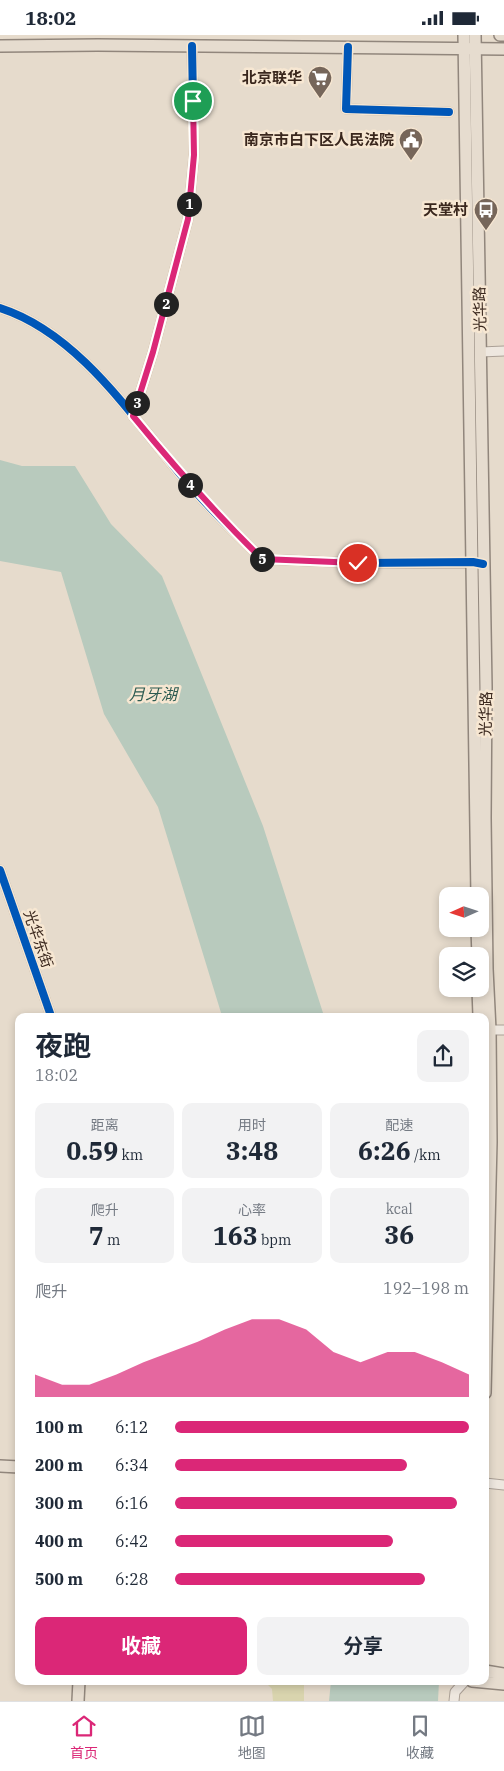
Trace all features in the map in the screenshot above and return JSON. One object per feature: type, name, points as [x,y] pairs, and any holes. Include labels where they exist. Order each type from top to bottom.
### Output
[{"type":"main road","name":"光华路","points":[[464,35],[478,563],[486,687],[485,818],[488,1013]]},
{"type":"main road","name":"光华路","points":[[475,35],[481,352],[477,887]]},
{"type":"main road","points":[[0,46],[463,47],[504,49]]},
{"type":"main road","points":[[478,997],[479,1013]]},
{"type":"main road","name":"光华路","points":[[489,1090],[489,1199]]},
{"type":"main road","points":[[0,1466],[15,1467]]},
{"type":"main road","points":[[489,1672],[504,1674]]},
{"type":"main road","points":[[489,1683],[504,1684]]},
{"type":"street","points":[[133,416],[153,352],[188,219],[194,155],[192,46]]},
{"type":"street","points":[[348,47],[346,109],[449,111]]},
{"type":"street","points":[[0,308],[20,314],[70,348],[100,375],[207,504],[262,559],[358,563],[478,563]]},
{"type":"street","points":[[481,352],[504,351]]},
{"type":"street","name":"光华东街","points":[[0,870],[50,1013]]},
{"type":"street","points":[[489,1030],[504,1030]]},
{"type":"street","points":[[489,1483],[504,1485]]},
{"type":"street","points":[[78,1701],[80,1685]]},
{"type":"street","points":[[454,1701],[455,1692],[461,1685]]},
{"type":"shaded area","points":[[268,1685],[304,1685],[304,1701],[273,1701],[272,1689]]},
{"type":"water","name":"月牙湖","points":[[0,460],[22,466],[75,466],[111,524],[162,576],[263,826],[323,1013],[221,1013],[158,807],[104,714],[61,572],[0,561]]},
{"type":"water","points":[[331,1685],[439,1685],[438,1701],[329,1701]]},
{"type":"cycle path","points":[[133,416],[153,352],[188,219],[194,155],[192,46]]},
{"type":"cycle path","points":[[348,47],[346,109],[449,112]]},
{"type":"cycle path","points":[[0,308],[28,320],[54,336],[101,378],[200,497],[262,559],[359,563],[473,562],[483,564]]},
{"type":"cycle path","points":[[0,870],[50,1013]]},
{"type":"place","name":"北京联华","points":[[320,99]]},
{"type":"place","name":"南京市白下区人民法院","points":[[411,161]]},
{"type":"place","name":"天堂村","points":[[486,231]]},
{"type":"route","points":[[193,101],[194,155],[188,219],[153,352],[133,416],[183,477],[226,525],[262,559],[358,563]]}]
